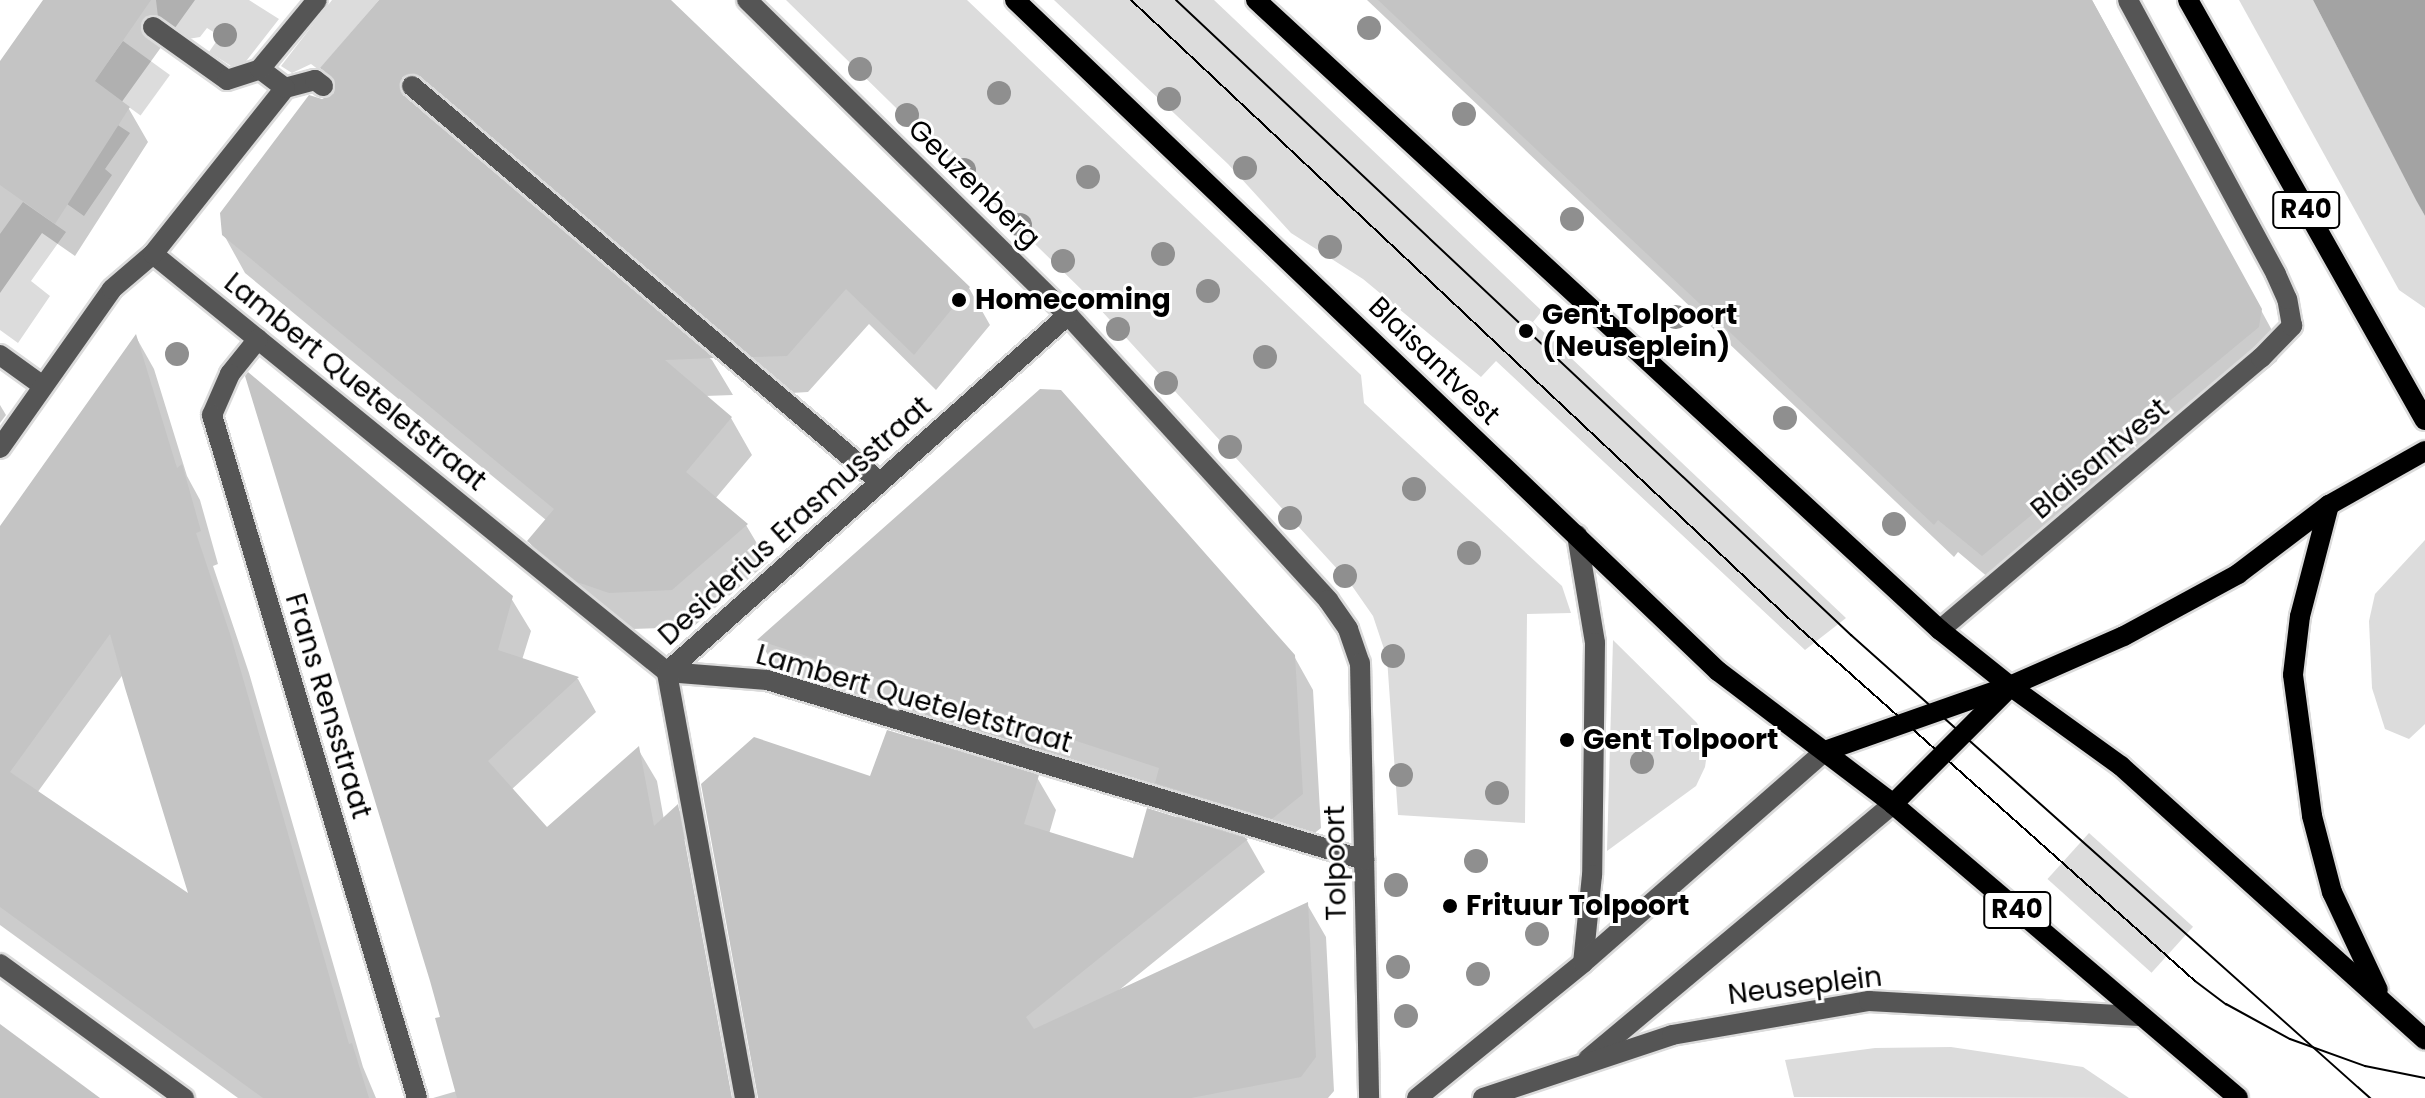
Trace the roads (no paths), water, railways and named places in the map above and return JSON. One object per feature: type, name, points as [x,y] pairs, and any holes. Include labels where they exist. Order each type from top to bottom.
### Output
[{"type":"main road","name":"Blaisantvest","points":[[1015,0],[1718,671],[1825,751]]},
{"type":"main road","points":[[1256,0],[1940,630],[2010,686],[2121,766],[2425,1040]]},
{"type":"main road","name":"R40","points":[[2188,0],[2425,420]]},
{"type":"main road","name":"Neuseplein","points":[[1825,751],[2010,686],[2124,636],[2238,574],[2329,505],[2425,451]]},
{"type":"main road","points":[[2329,505],[2300,616],[2293,675],[2312,816],[2332,892],[2382,999]]},
{"type":"main road","name":"Neuseplein","points":[[1893,804],[2010,686]]},
{"type":"main road","points":[[1825,751],[1893,804]]},
{"type":"main road","name":"R40","points":[[1893,804],[2238,1098]]},
{"type":"street","points":[[153,27],[227,80],[260,69],[317,0]]},
{"type":"street","name":"Geuzenberg","points":[[747,0],[1068,315],[1328,600],[1348,629]]},
{"type":"street","name":"Blaisantvest","points":[[1940,630],[2261,358],[2292,326],[2287,299],[2276,274],[2128,0]]},
{"type":"street","points":[[260,69],[285,88]]},
{"type":"street","points":[[0,448],[112,289],[153,254],[285,88],[315,80],[323,86]]},
{"type":"street","points":[[412,86],[880,482]]},
{"type":"street","name":"Lambert Queteletstraat","points":[[153,254],[667,672],[767,680],[1364,860]]},
{"type":"street","name":"Desiderius Erasmusstraat","points":[[745,1098],[667,672],[1068,315]]},
{"type":"street","name":"Frans Rensstraat","points":[[258,339],[230,374],[212,415],[417,1098]]},
{"type":"street","points":[[0,355],[43,386]]},
{"type":"street","points":[[1577,535],[1595,643],[1592,875],[1583,963]]},
{"type":"street","name":"Tolpoort","points":[[1348,629],[1360,663],[1369,1098]]},
{"type":"street","name":"Neuseplein","points":[[1417,1098],[1583,963],[1825,751]]},
{"type":"street","name":"Neuseplein","points":[[1579,1067],[1893,804]]},
{"type":"street","points":[[0,964],[184,1098]]},
{"type":"street","name":"Neuseplein","points":[[1483,1098],[1672,1035],[1869,1001],[2140,1016]]},
{"type":"tram line","points":[[1131,0],[1797,626],[2195,981],[2226,1004],[2290,1039],[2365,1066],[2425,1078]]},
{"type":"tram line","points":[[1176,0],[1851,635],[2370,1098]]},
{"type":"place","name":"Homecoming","points":[[959,300]]},
{"type":"place","name":"Gent Tolpoort (Neuseplein)","points":[[1526,331]]},
{"type":"place","name":"Gent Tolpoort","points":[[1567,740]]},
{"type":"place","name":"Frituur Tolpoort","points":[[1450,906]]}]
